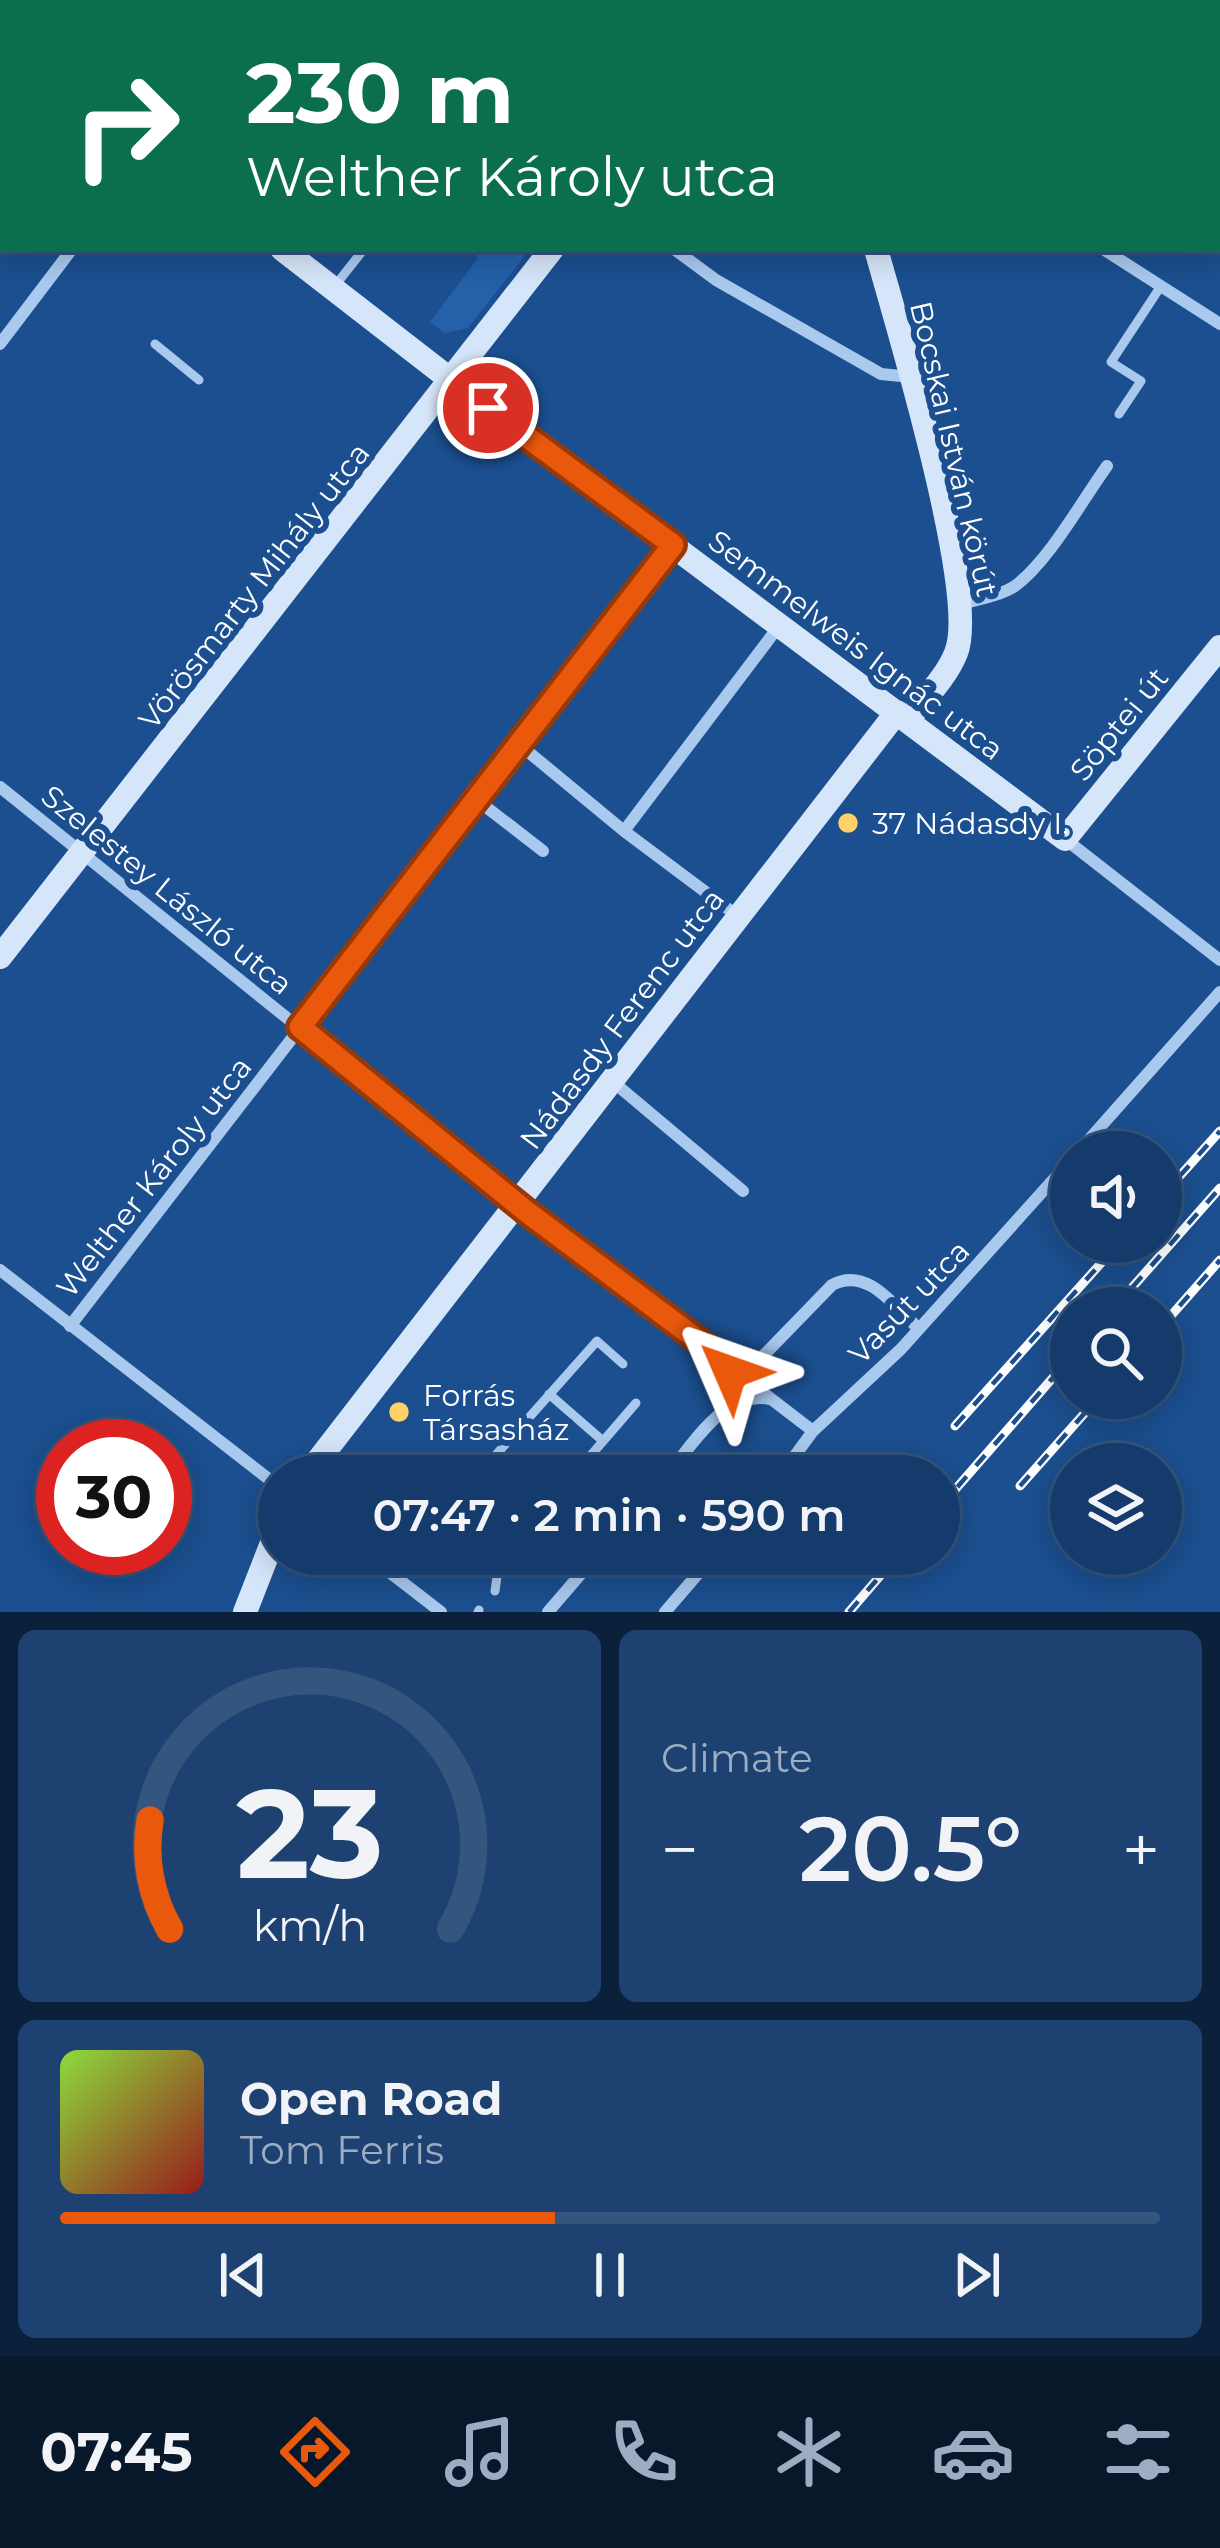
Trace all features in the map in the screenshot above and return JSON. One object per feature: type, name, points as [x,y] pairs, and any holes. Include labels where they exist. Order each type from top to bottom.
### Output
[{"type":"street","points":[[0,344],[70,252]]},
{"type":"street","name":"Semmelweis Ignác utca","points":[[286,252],[1220,960]]},
{"type":"street","name":"Vörösmarty Mihály utca","points":[[0,957],[550,252]]},
{"type":"street","points":[[678,252],[716,280],[881,374],[911,377]]},
{"type":"street","name":"Bocskai István körút","points":[[877,252],[911,377],[962,604],[956,652],[902,716]]},
{"type":"street","points":[[1108,252],[1220,324]]},
{"type":"street","points":[[962,604],[1016,585],[1107,466]]},
{"type":"street","name":"Welther Károly utca","points":[[70,1326],[673,545]]},
{"type":"street","points":[[624,831],[779,626]]},
{"type":"street","name":"Söptei út","points":[[1065,839],[1220,647]]},
{"type":"street","name":"Nádasdy Ferenc utca","points":[[321,1455],[739,916],[902,716]]},
{"type":"street","points":[[520,746],[739,916]]},
{"type":"street","name":"Szelestey László utca","points":[[0,787],[518,1204],[813,1431]]},
{"type":"street","points":[[477,800],[543,851]]},
{"type":"street","points":[[1097,1131],[1220,992]]},
{"type":"street","points":[[612,1082],[743,1191]]},
{"type":"street","name":"Vasút utca","points":[[795,1455],[813,1431],[919,1329],[1050,1183]]},
{"type":"street","points":[[0,1270],[258,1471]]},
{"type":"street","points":[[727,1406],[729,1364],[755,1362],[844,1279],[867,1282],[919,1329]]},
{"type":"street","points":[[684,1455],[727,1406],[754,1397],[771,1399]]},
{"type":"street","points":[[245,1612],[259,1575]]},
{"type":"street","points":[[393,1575],[441,1612]]},
{"type":"street","points":[[548,1612],[580,1575]]},
{"type":"street","points":[[665,1612],[697,1575]]},
{"type":"lane","points":[[333,289],[362,252]]},
{"type":"lane","points":[[1119,414],[1141,381],[1111,362],[1161,286]]},
{"type":"lane","points":[[155,344],[199,380]]},
{"type":"lane","points":[[496,1455],[597,1341],[623,1364]]},
{"type":"lane","points":[[549,1394],[603,1441]]},
{"type":"lane","points":[[591,1455],[636,1403]]},
{"type":"lane","points":[[495,1591],[498,1575]]},
{"type":"shaded area","points":[[471,252],[528,252],[468,328],[445,333],[430,322],[478,258]]},
{"type":"railway","points":[[1182,1174],[1220,1131]]},
{"type":"railway","points":[[1133,1287],[1220,1188]]},
{"type":"railway","points":[[1182,1303],[1220,1260]]},
{"type":"railway","points":[[955,1426],[1101,1263]]},
{"type":"railway","points":[[960,1484],[1050,1381]]},
{"type":"railway","points":[[1020,1486],[1079,1419]]},
{"type":"railway","points":[[849,1612],[881,1575]]},
{"type":"place","name":"37 Nádasdy I.","points":[[848,823]]},
{"type":"place","name":"Forrás Társasház","points":[[399,1412]]},
{"type":"route","points":[[488,408],[673,545],[300,1027],[527,1212],[729,1364],[730,1372]]}]
